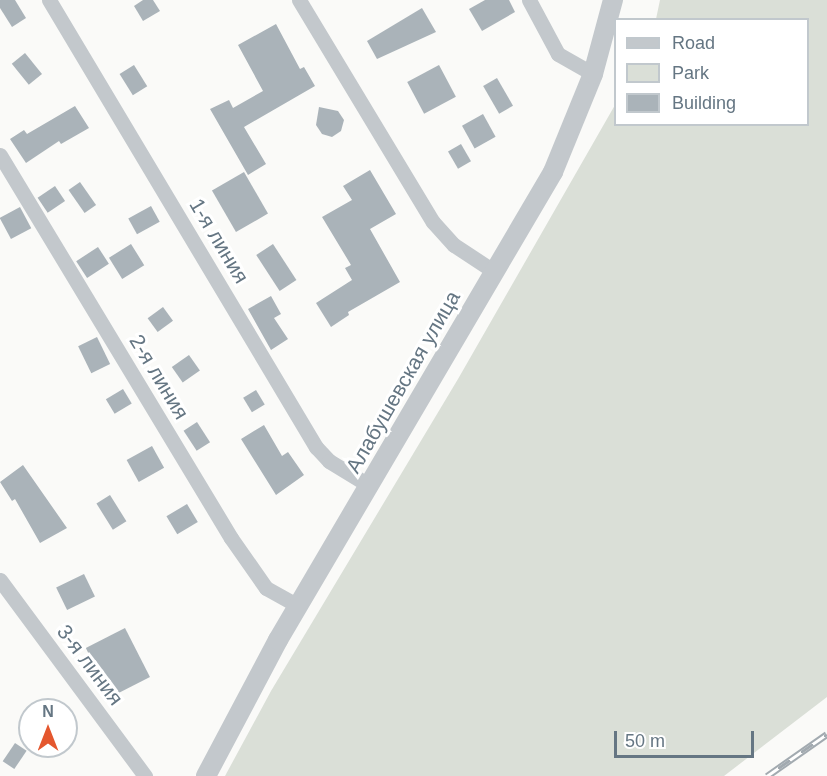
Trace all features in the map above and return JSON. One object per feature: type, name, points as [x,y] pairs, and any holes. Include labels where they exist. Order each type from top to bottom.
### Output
[{"type":"street","name":"1-я линия","points":[[49,0],[316,447],[329,461],[370,486]]},
{"type":"street","points":[[299,0],[433,222],[454,244],[495,272]]},
{"type":"street","points":[[529,0],[558,54],[593,74]]},
{"type":"street","name":"Алабушевская улица","points":[[206,776],[298,606],[553,172],[593,74],[613,0]]},
{"type":"street","name":"2-я линия","points":[[0,154],[231,538],[266,588],[298,606]]},
{"type":"street","name":"3-я линия","points":[[0,580],[145,776]]},
{"type":"green space","points":[[660,0],[827,0],[827,697],[724,776],[225,776],[271,691],[458,379],[614,107],[614,126],[809,126],[809,18],[656,18]]},
{"type":"building","points":[[0,0],[15,0],[26,18],[12,27],[0,8]]},
{"type":"building","points":[[143,0],[153,0],[160,11],[143,21],[134,6]]},
{"type":"building","points":[[485,0],[509,0],[515,12],[482,31],[469,9]]},
{"type":"building","points":[[422,8],[436,32],[377,59],[367,41]]},
{"type":"building","points":[[276,24],[300,69],[304,67],[315,86],[244,127],[266,164],[248,175],[210,109],[229,100],[233,108],[263,91],[238,45]]},
{"type":"building","points":[[25,53],[42,74],[29,85],[12,64]]},
{"type":"building","points":[[134,65],[147,86],[133,95],[120,74]]},
{"type":"building","points":[[439,65],[456,97],[424,114],[407,82]]},
{"type":"building","points":[[497,78],[513,106],[499,114],[483,86]]},
{"type":"building","points":[[75,106],[89,128],[61,144],[59,141],[26,163],[10,139],[24,130],[27,134]]},
{"type":"building","points":[[319,107],[338,111],[344,120],[341,131],[332,137],[322,134],[316,125]]},
{"type":"building","points":[[483,114],[496,137],[475,148],[462,126]]},
{"type":"building","points":[[461,144],[471,161],[458,169],[448,152]]},
{"type":"building","points":[[370,170],[396,214],[370,229],[400,282],[348,312],[349,315],[331,327],[316,303],[352,280],[345,268],[351,265],[322,217],[352,200],[343,186]]},
{"type":"building","points":[[244,172],[268,214],[236,232],[212,191]]},
{"type":"building","points":[[80,182],[96,205],[85,213],[69,190]]},
{"type":"building","points":[[55,186],[65,201],[48,213],[38,198]]},
{"type":"building","points":[[151,206],[160,222],[137,234],[128,219]]},
{"type":"building","points":[[20,207],[31,228],[11,239],[0,218]]},
{"type":"building","points":[[131,244],[144,265],[122,279],[109,258]]},
{"type":"building","points":[[273,244],[296,280],[280,291],[256,255]]},
{"type":"building","points":[[98,247],[109,264],[87,278],[76,261]]},
{"type":"building","points":[[271,296],[281,314],[274,318],[288,339],[271,350],[248,309]]},
{"type":"building","points":[[163,307],[173,321],[158,332],[148,318]]},
{"type":"building","points":[[97,337],[110,364],[91,373],[78,346]]},
{"type":"building","points":[[189,355],[200,371],[183,383],[172,367]]},
{"type":"building","points":[[123,389],[132,404],[115,414],[106,399]]},
{"type":"building","points":[[256,390],[265,405],[252,412],[243,398]]},
{"type":"building","points":[[197,422],[210,442],[197,451],[184,431]]},
{"type":"building","points":[[264,425],[282,456],[288,452],[304,475],[276,495],[241,439]]},
{"type":"building","points":[[152,446],[164,468],[139,482],[127,460]]},
{"type":"building","points":[[23,465],[67,528],[40,543],[15,499],[12,501],[0,482]]},
{"type":"building","points":[[110,495],[126,521],[113,530],[96,503]]},
{"type":"building","points":[[187,504],[198,522],[177,534],[166,516]]},
{"type":"building","points":[[84,574],[95,596],[67,610],[56,588]]},
{"type":"building","points":[[125,628],[150,677],[111,697],[86,648]]},
{"type":"building","points":[[15,743],[18,745],[18,758],[22,758],[14,769],[3,761]]},
{"type":"railway","points":[[767,776],[827,734]]}]
